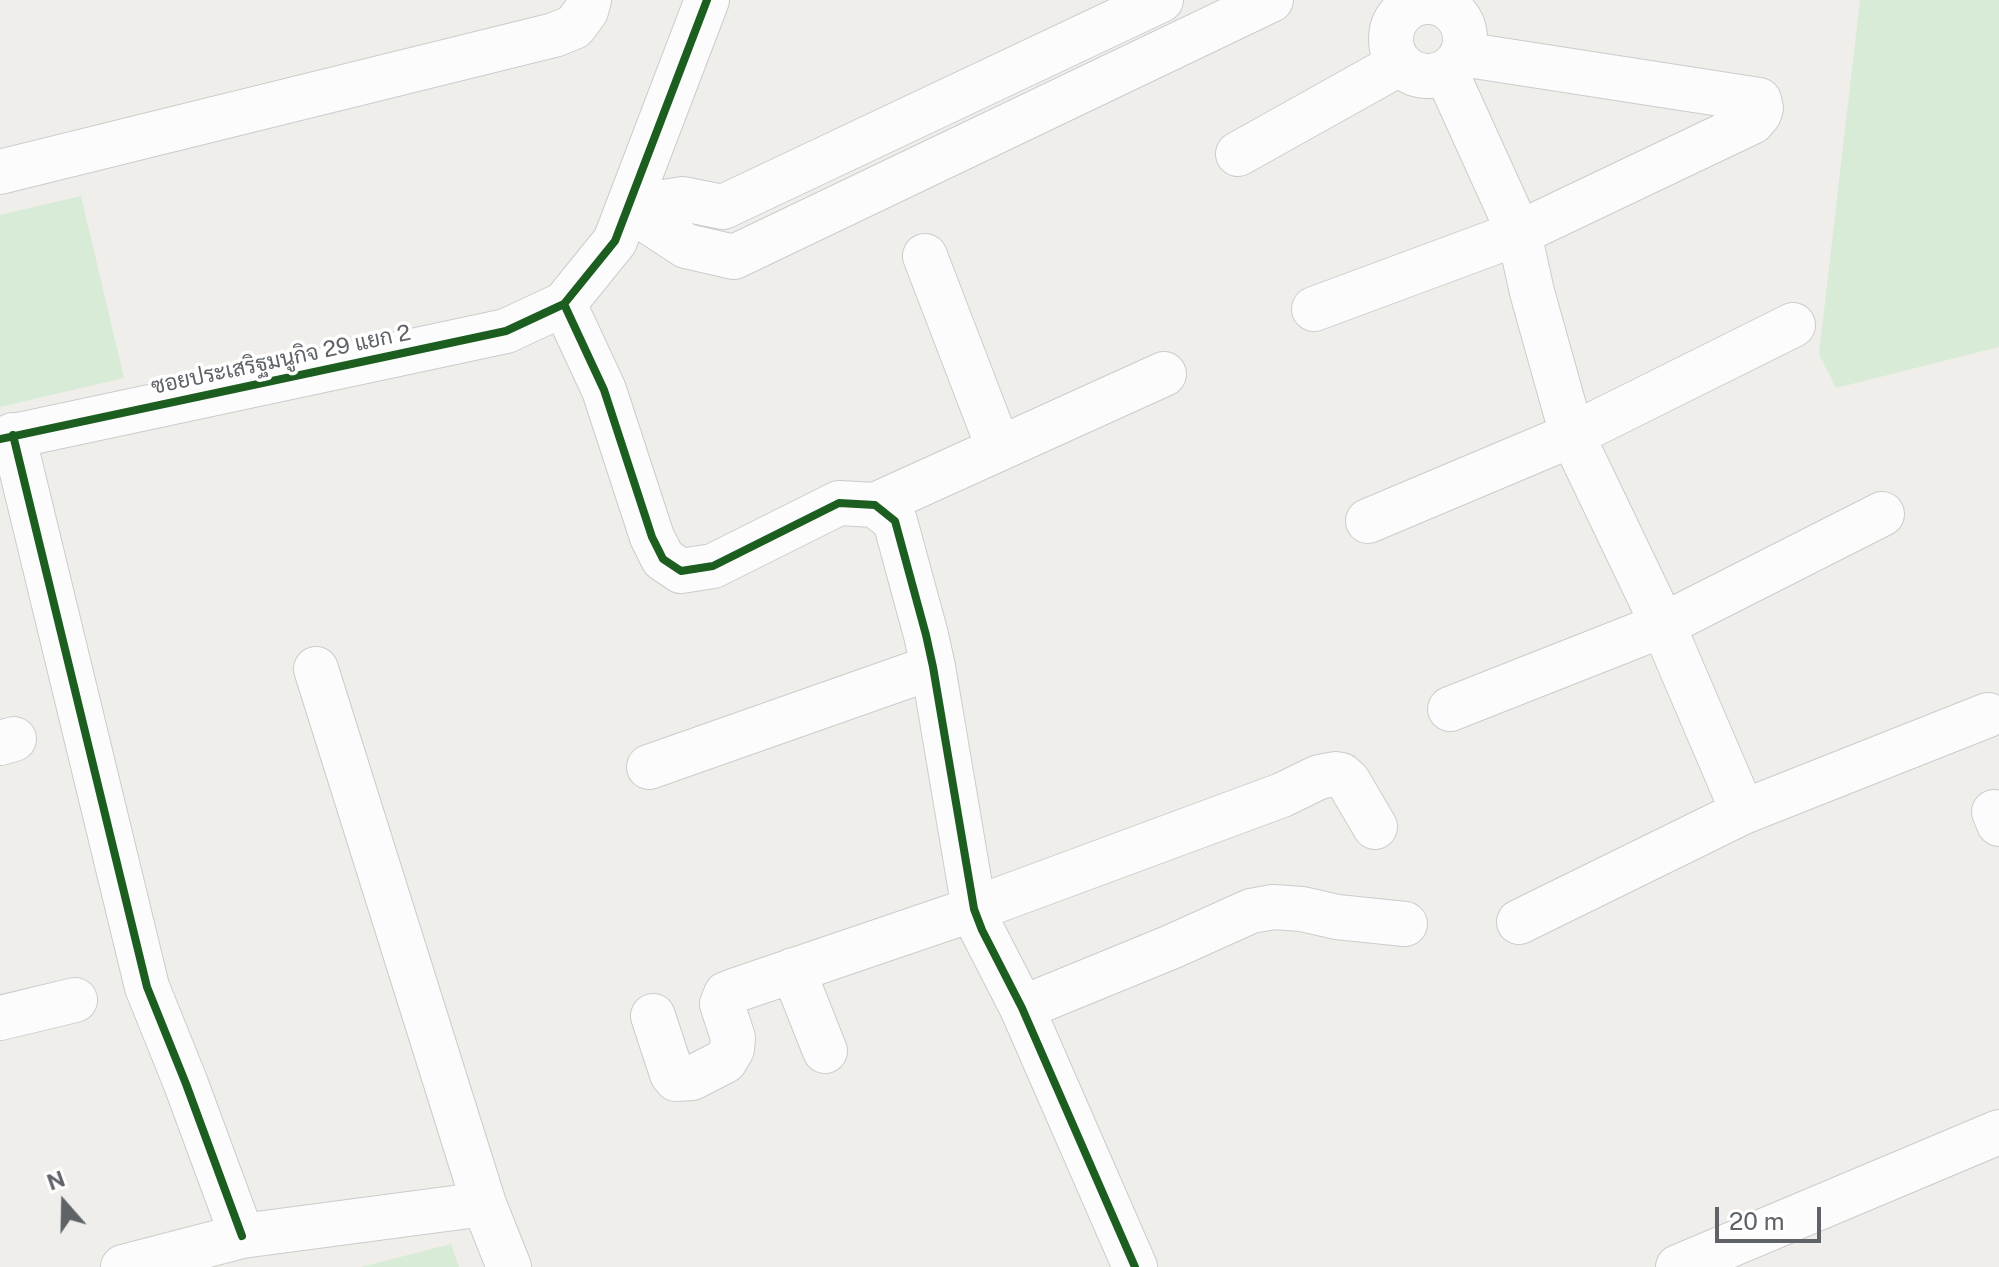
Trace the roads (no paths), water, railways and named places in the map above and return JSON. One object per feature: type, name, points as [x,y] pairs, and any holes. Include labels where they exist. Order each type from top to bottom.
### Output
[{"type":"street","points":[[0,172],[554,35],[574,27],[586,11],[589,0]]},
{"type":"street","points":[[707,0],[615,241],[564,304],[604,390],[652,537],[663,559],[681,571],[713,566],[839,503],[875,505],[1164,374]]},
{"type":"street","points":[[628,208],[683,199],[723,207],[1161,0]]},
{"type":"street","points":[[628,208],[686,246],[734,257],[1271,0]]},
{"type":"street","points":[[1430,2],[1442,5],[1452,11],[1464,31],[1465,43],[1454,63],[1434,76],[1410,72],[1399,64],[1393,53],[1390,40],[1392,29],[1403,4],[1430,2]]},
{"type":"street","points":[[1454,63],[1519,233],[1539,319],[1572,435],[1663,625],[1743,812]]},
{"type":"street","points":[[1314,309],[1519,233],[1752,122],[1759,114],[1761,103],[1759,100],[1454,63]]},
{"type":"street","points":[[1238,154],[1399,64]]},
{"type":"street","points":[[925,256],[999,449]]},
{"type":"street","name":"ซอยประเสริฐมนูกิจ 29 แยก 2","points":[[6,437],[506,331],[564,304]]},
{"type":"street","points":[[1368,521],[1572,435],[1793,325]]},
{"type":"street","points":[[6,437],[147,987],[242,1236]]},
{"type":"street","points":[[875,505],[895,521],[926,635],[974,909],[1022,1008],[1135,1267]]},
{"type":"street","points":[[1450,709],[1663,625],[1882,514]]},
{"type":"street","points":[[649,767],[933,667]]},
{"type":"street","points":[[316,669],[484,1204],[509,1267]]},
{"type":"street","points":[[1519,922],[1743,812],[1988,715]]},
{"type":"street","points":[[653,1016],[672,1074],[676,1079],[692,1078],[725,1061],[732,1049],[733,1038],[722,1004],[726,994],[974,909],[1282,795],[1319,777],[1335,774],[1348,781],[1375,827]]},
{"type":"street","points":[[1022,1008],[1251,911],[1273,907],[1302,909],[1337,917],[1405,924]]},
{"type":"street","points":[[793,970],[825,1051]]},
{"type":"street","points":[[0,1018],[75,1000]]},
{"type":"street","points":[[1678,1267],[1999,1132]]},
{"type":"street","points":[[123,1267],[242,1236],[484,1204]]}]
